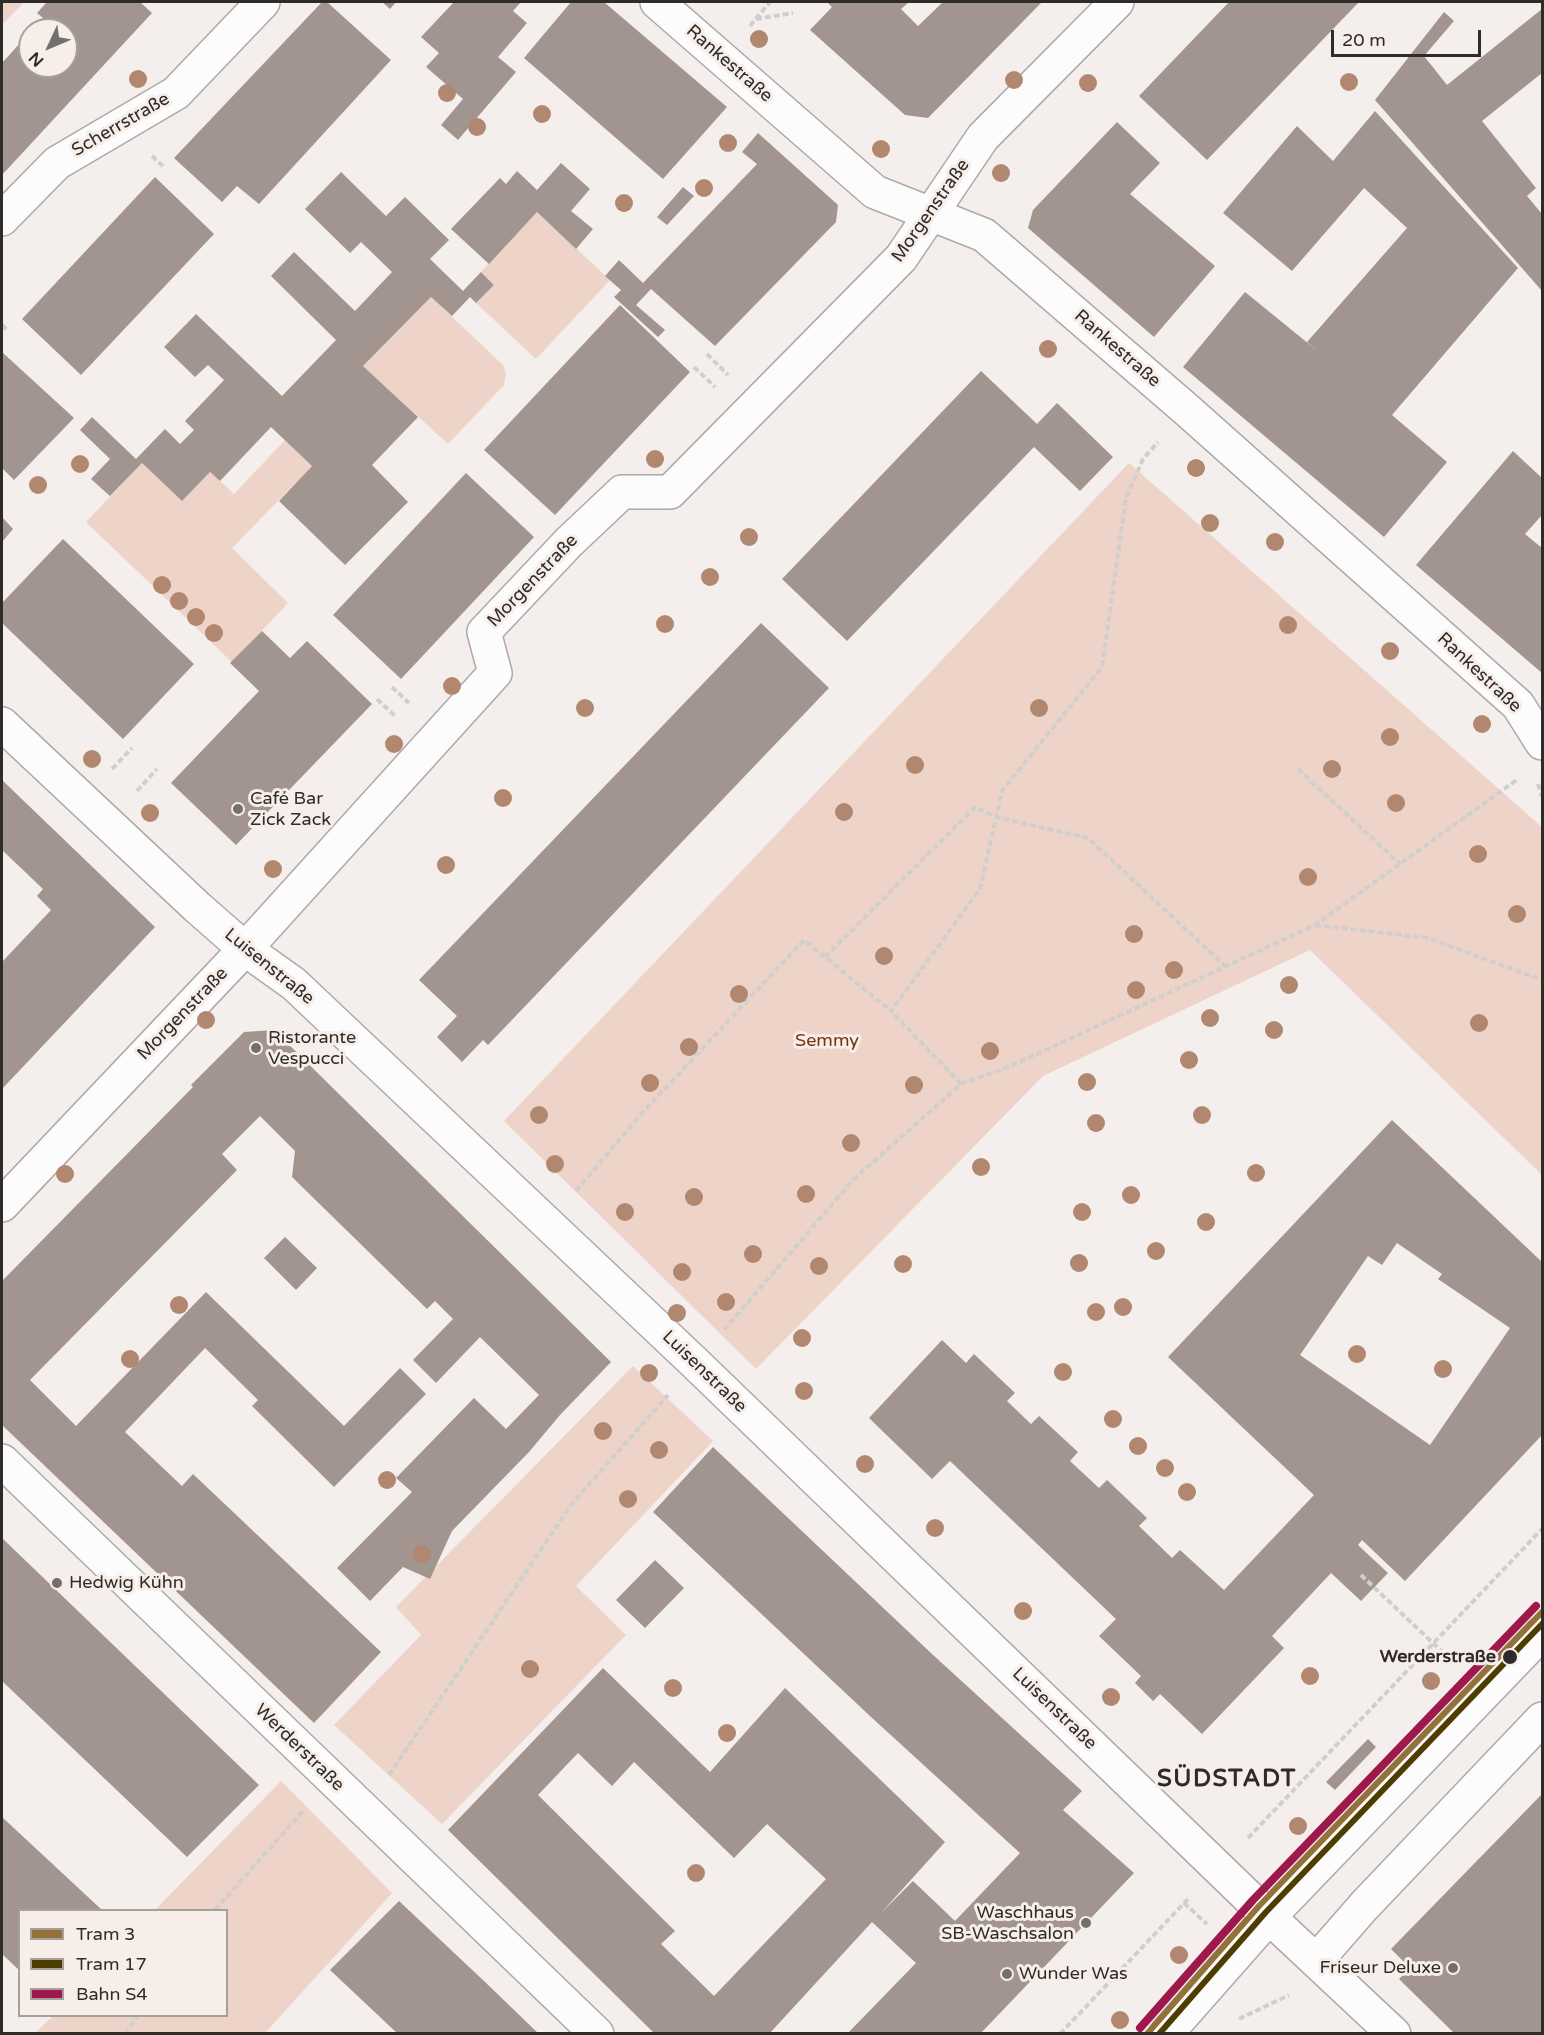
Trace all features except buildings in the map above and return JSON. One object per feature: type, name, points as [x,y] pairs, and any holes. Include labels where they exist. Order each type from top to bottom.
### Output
[{"type":"street","name":"Scherrstraße","points":[[2,219],[57,163],[176,93],[263,2]]},
{"type":"street","name":"Rankestraße","points":[[657,2],[875,192],[984,235],[1186,410],[1518,705],[1542,743]]},
{"type":"street","name":"Morgenstraße","points":[[2,1205],[245,949],[495,673],[484,632],[569,542],[622,492],[670,492],[902,258],[983,137],[1117,2]]},
{"type":"street","name":"Luisenstraße","points":[[2,723],[197,907],[245,949],[294,984],[695,1363],[1269,1917],[1394,2034]]},
{"type":"street","name":"Werderstraße","points":[[2,1461],[597,2034]]},
{"type":"street","points":[[1166,2034],[1269,1917],[1542,1633]]},
{"type":"street","points":[[1316,1961],[1364,1906],[1542,1719]]},
{"type":"path","points":[[755,19],[793,13]]},
{"type":"path","points":[[2,325],[8,331]]},
{"type":"path","points":[[891,1011],[980,889],[1002,791],[1102,667],[1126,498],[1143,459],[1186,410]]},
{"type":"path","points":[[1298,769],[1400,864]]},
{"type":"path","points":[[365,1811],[571,1505],[854,1179],[961,1084],[1011,1066],[1315,925],[1523,776]]},
{"type":"path","points":[[825,957],[975,807],[996,817],[1088,838],[1226,967]]},
{"type":"path","points":[[1315,925],[1428,938],[1542,980]]},
{"type":"path","points":[[547,1223],[643,1112],[804,940],[891,1011],[961,1084]]},
{"type":"path","points":[[1060,2034],[1542,1529]]},
{"type":"path","points":[[1361,1575],[1461,1669]]},
{"type":"path","points":[[217,1909],[331,1778]]},
{"type":"path","points":[[1238,2020],[1254,2010],[1287,1997],[1316,1961]]},
{"type":"path","points":[[125,2034],[137,2017]]},
{"type":"green space","points":[[2,2],[24,2],[2,25]]},
{"type":"green space","points":[[537,212],[610,280],[536,359],[476,303],[494,285],[481,272]]},
{"type":"green space","points":[[431,297],[503,365],[506,374],[504,385],[448,444],[363,366]]},
{"type":"green space","points":[[285,440],[312,466],[232,548],[288,603],[232,662],[86,522],[142,463],[182,501],[210,472],[234,494]]},
{"type":"green space","name":"Semmy","points":[[1129,463],[1542,827],[1542,1175],[1310,950],[1043,1076],[756,1369],[504,1121]]},
{"type":"green space","points":[[633,1366],[713,1441],[576,1586],[626,1635],[442,1824],[334,1725],[421,1635],[396,1607]]},
{"type":"green space","points":[[281,1781],[392,1893],[265,2033],[35,2033],[52,2017],[228,2017],[228,1909],[156,1909]]},
{"type":"tram line","name":"3","points":[[1147,2034],[1259,1906],[1542,1612]]},
{"type":"tram line","name":"17","points":[[1159,2034],[1266,1912],[1542,1624]]},
{"type":"rail line","name":"S4","points":[[1140,2028],[1253,1900],[1536,1606]]},
{"type":"place","name":"Café Bar Zick Zack","points":[[238,809]]},
{"type":"place","name":"Ristorante Vespucci","points":[[256,1048]]},
{"type":"place","name":"Hedwig Kühn","points":[[57,1583]]},
{"type":"place","name":"Werderstraße","points":[[1510,1657]]},
{"type":"place","name":"Waschhaus SB-Waschsalon","points":[[1086,1923]]},
{"type":"place","name":"Friseur Deluxe","points":[[1453,1968]]},
{"type":"place","name":"Wunder Was","points":[[1007,1974]]},
{"type":"district","name":"SÜDSTADT","points":[[1227,1780]]}]
